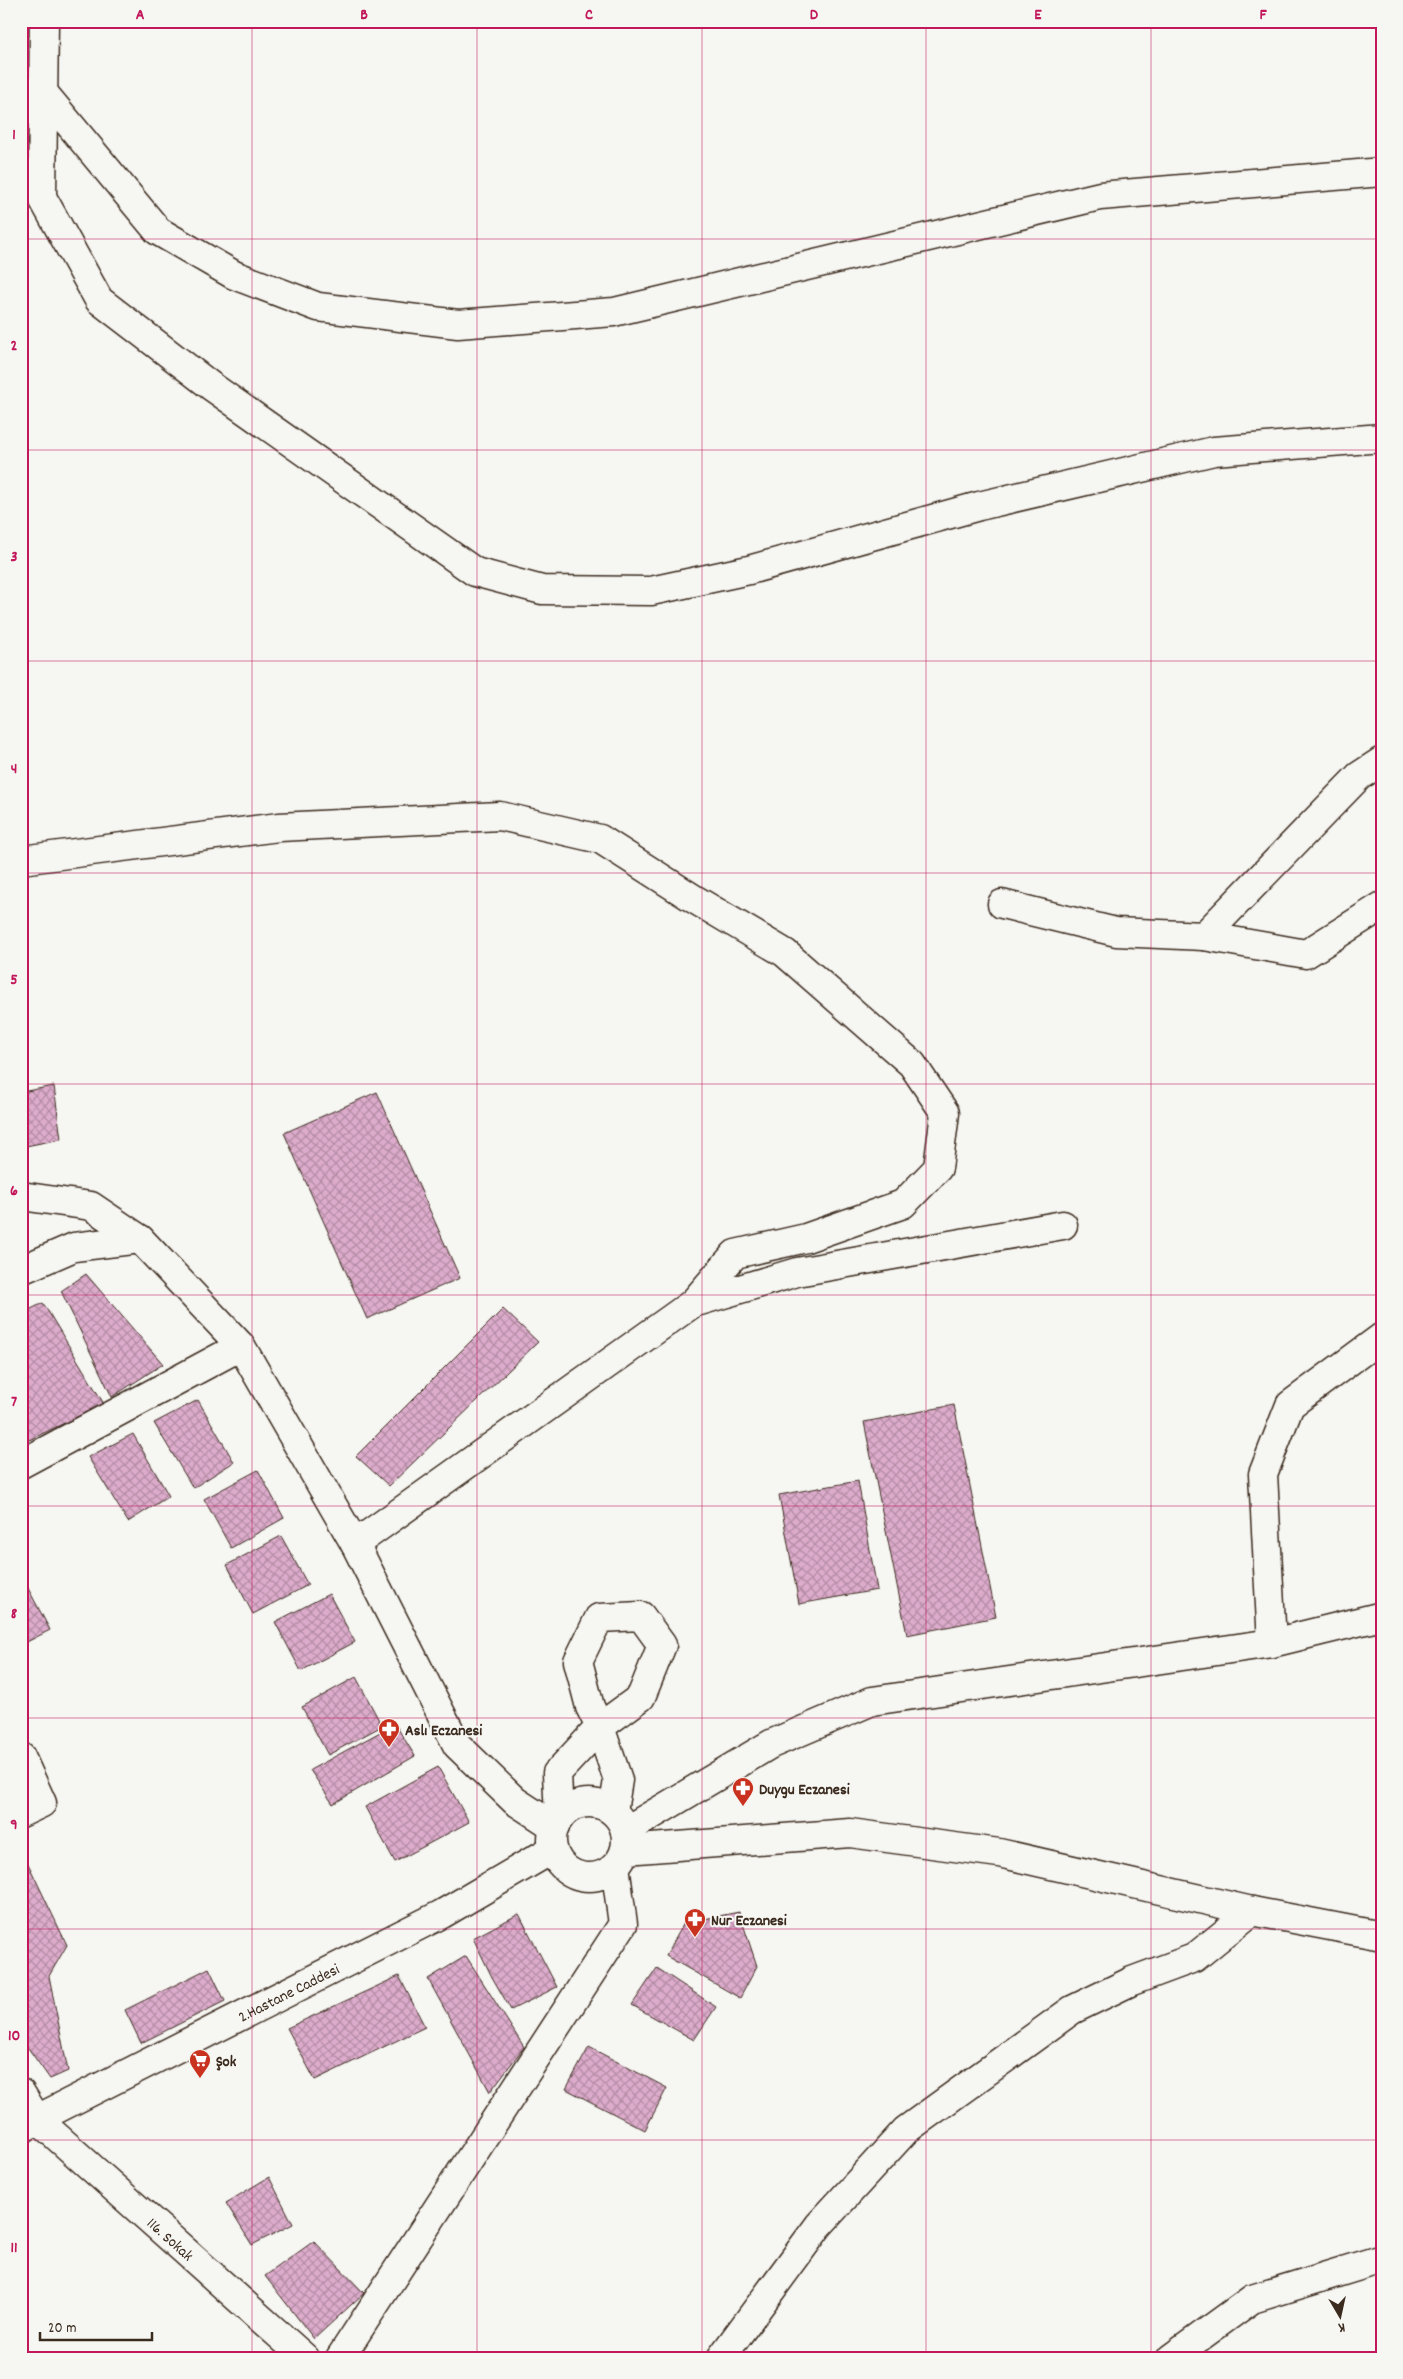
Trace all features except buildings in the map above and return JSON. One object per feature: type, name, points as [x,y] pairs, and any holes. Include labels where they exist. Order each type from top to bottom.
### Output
[{"type":"street","points":[[44,21],[42,197],[99,300],[211,386],[475,572],[542,590],[651,591],[749,570],[979,506],[1214,451],[1382,438]]},
{"type":"street","points":[[42,91],[158,231],[234,275],[318,307],[458,324],[614,312],[1100,196],[1382,172]]},
{"type":"street","points":[[1204,936],[1358,776],[1382,760]]},
{"type":"street","points":[[21,860],[279,827],[500,816],[600,839],[694,899],[785,953],[912,1064],[945,1113],[938,1168],[903,1204],[806,1238],[735,1254],[693,1303],[355,1544]]},
{"type":"street","points":[[1002,904],[1116,932],[1204,936],[1306,954],[1382,906]]},
{"type":"street","points":[[21,1196],[91,1206],[140,1239],[241,1346],[355,1544],[457,1746],[515,1801],[556,1832]]},
{"type":"street","points":[[693,1303],[798,1272],[1063,1225]]},
{"type":"street","points":[[21,1270],[74,1247],[140,1239]]},
{"type":"street","points":[[1272,1643],[1263,1474],[1290,1405],[1382,1336]]},
{"type":"street","points":[[21,1464],[241,1346]]},
{"type":"street","points":[[340,2358],[623,1924],[619,1839],[618,1780],[600,1727],[557,1773],[556,1832],[558,1860],[567,1870],[579,1875],[592,1877],[604,1874],[619,1839],[771,1744],[872,1700],[1272,1643],[1382,1616]]},
{"type":"street","points":[[21,1758],[42,1804],[21,1813]]},
{"type":"street","points":[[556,1832],[567,1810],[578,1804],[602,1805],[619,1839]]},
{"type":"street","name":"2.Hastane Caddesi","points":[[29,2124],[442,1914],[556,1832]]},
{"type":"street","points":[[619,1839],[850,1833],[999,1853],[1252,1911],[1382,1936]]},
{"type":"street","points":[[721,2358],[819,2225],[906,2130],[1072,2010],[1132,1980],[1194,1958],[1252,1911]]},
{"type":"street","name":"116. Sokak","points":[[21,2092],[29,2124],[305,2358]]},
{"type":"street","points":[[1171,2358],[1252,2299],[1382,2259]]},
{"type":"place","name":"Aslı Eczanesi","points":[[389,1748]]},
{"type":"place","name":"Duygu Eczanesi","points":[[743,1807]]},
{"type":"place","name":"Nur Eczanesi","points":[[695,1938]]},
{"type":"place","name":"Şok","points":[[200,2079]]}]
